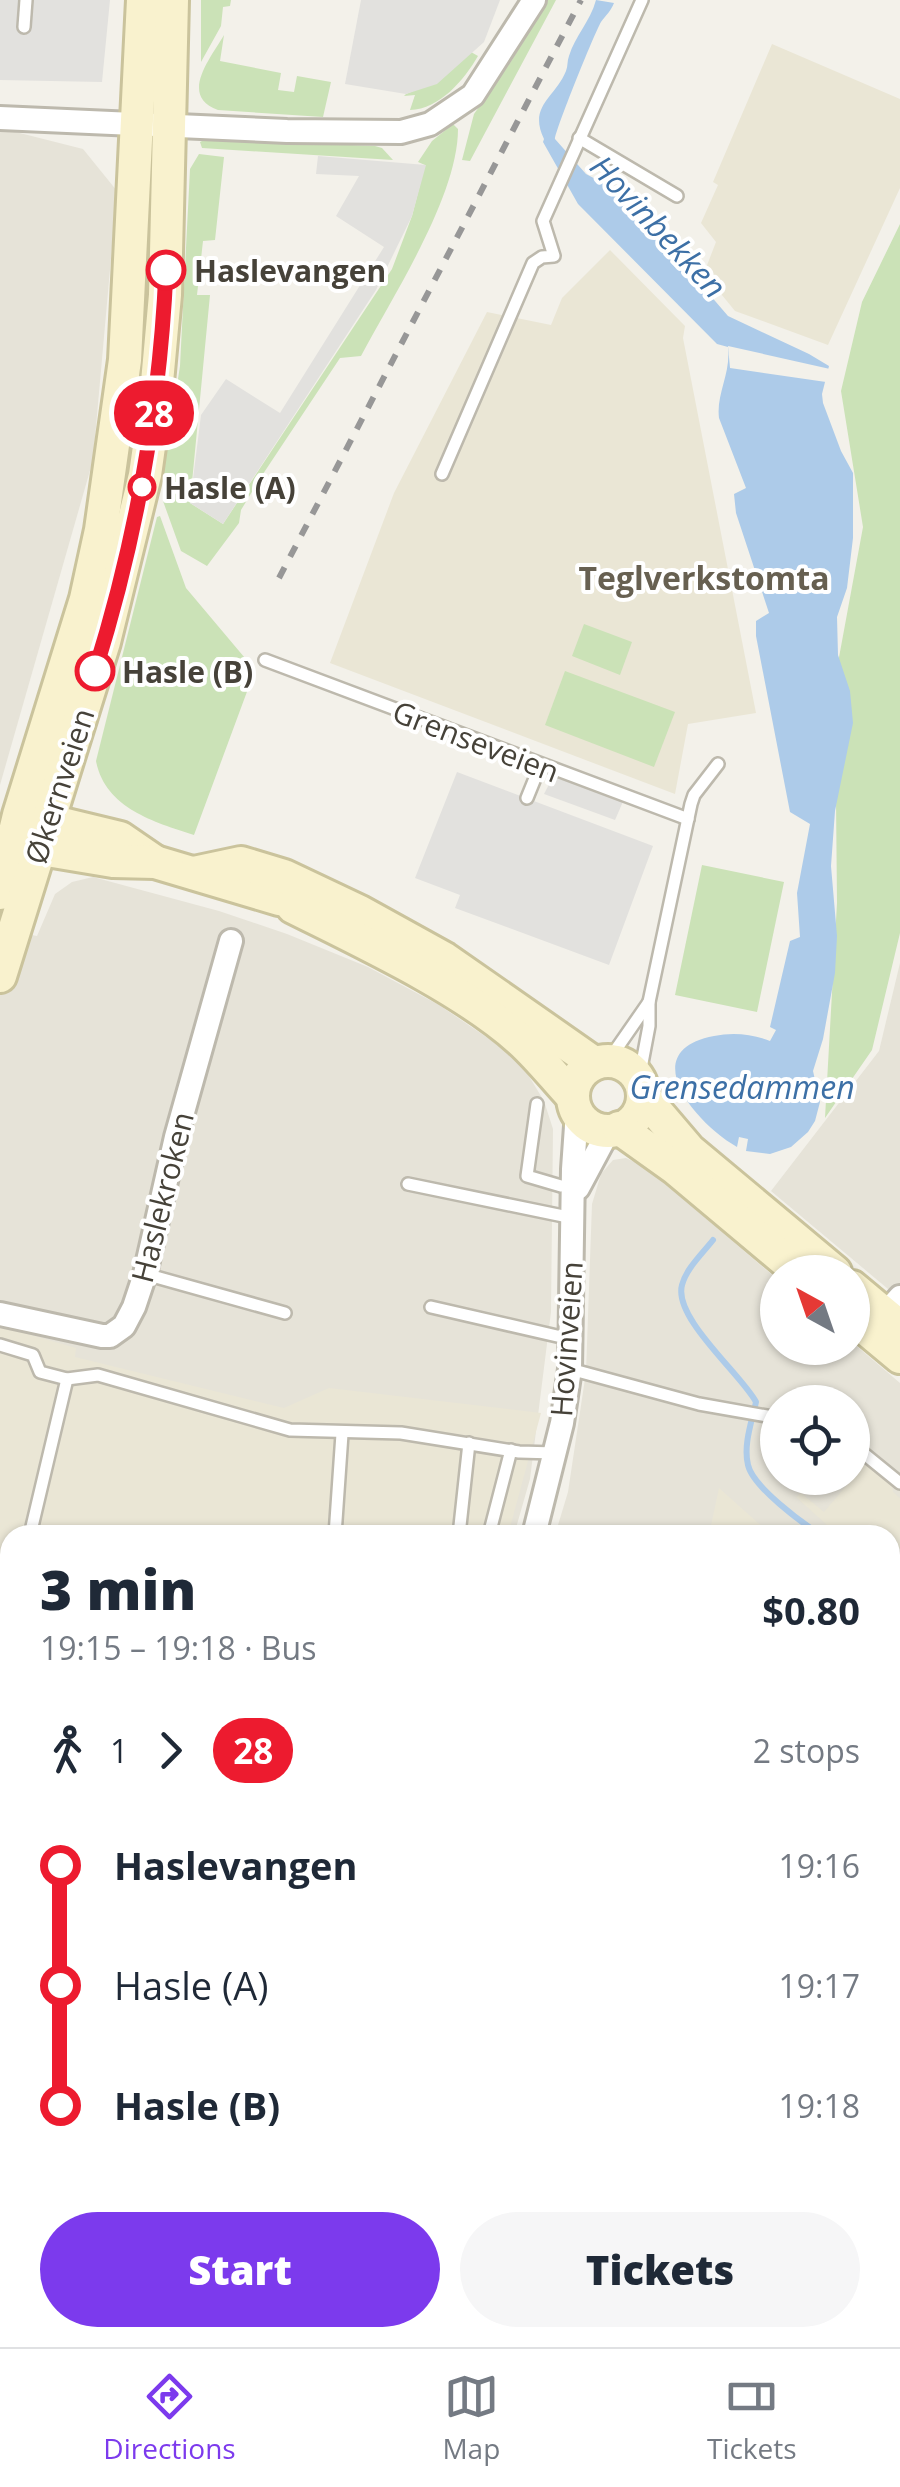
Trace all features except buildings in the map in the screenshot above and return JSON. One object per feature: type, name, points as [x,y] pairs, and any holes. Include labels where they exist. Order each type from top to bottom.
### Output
[{"type":"main road","name":"Økernveien","points":[[0,893],[20,831],[116,599],[144,475],[165,294],[143,0]]},
{"type":"main road","name":"Økernveien","points":[[152,125],[172,0]]},
{"type":"main road","name":"Økernveien","points":[[0,976],[20,831]]},
{"type":"main road","points":[[20,831],[112,861],[155,862],[278,899],[360,912]]},
{"type":"main road","points":[[194,873],[241,863],[284,876],[445,959],[602,1062],[626,1066],[689,1150],[816,1255]]},
{"type":"main road","points":[[278,899],[444,988],[498,1023],[519,1040],[590,1126],[614,1130],[675,1168],[779,1255]]},
{"type":"main road","points":[[575,1104],[578,1078],[602,1062]]},
{"type":"main road","points":[[614,1130],[636,1116],[641,1088]]},
{"type":"main road","points":[[881,1317],[900,1357]]},
{"type":"street","points":[[0,118],[362,134],[401,132],[430,124],[473,94],[534,0]]},
{"type":"street","name":"Haslekroken","points":[[0,1314],[92,1336],[110,1336],[129,1318],[145,1274],[176,1137],[231,941]]},
{"type":"street","name":"Hovinveien","points":[[537,1525],[570,1370],[569,1202],[575,1104]]},
{"type":"street","name":"Hovinveien","points":[[569,1202],[585,1170],[614,1130]]},
{"type":"lane","points":[[24,26],[26,0]]},
{"type":"lane","points":[[442,474],[534,263],[542,257],[554,256],[543,221],[642,0]]},
{"type":"lane","points":[[580,138],[677,196]]},
{"type":"lane","name":"Grenseveien","points":[[265,660],[688,820]]},
{"type":"lane","points":[[641,1088],[650,1002],[688,820],[694,795],[718,764]]},
{"type":"lane","points":[[527,798],[540,766]]},
{"type":"lane","points":[[602,1062],[650,1002]]},
{"type":"lane","points":[[537,1104],[526,1176],[569,1202]]},
{"type":"lane","points":[[408,1184],[569,1202]]},
{"type":"lane","points":[[145,1274],[285,1313]]},
{"type":"lane","points":[[431,1307],[570,1339]]},
{"type":"lane","points":[[0,1345],[33,1355],[40,1372],[67,1379],[98,1375],[290,1430],[401,1433],[555,1453]]},
{"type":"lane","points":[[570,1370],[699,1404],[760,1415]]},
{"type":"lane","points":[[642,1386],[644,1372]]},
{"type":"lane","points":[[32,1525],[67,1379]]},
{"type":"lane","points":[[336,1525],[342,1434]]},
{"type":"lane","points":[[460,1525],[469,1443]]},
{"type":"lane","points":[[492,1525],[511,1450]]},
{"type":"lane","points":[[870,1459],[900,1483]]},
{"type":"shaded area","points":[[0,0],[110,0],[102,82],[0,80]]},
{"type":"shaded area","points":[[361,0],[500,0],[484,42],[437,84],[406,94],[345,84]]},
{"type":"shaded area","points":[[772,44],[900,99],[900,188],[828,345],[735,311],[704,273],[716,242],[701,223],[718,185],[713,182]]},
{"type":"shaded area","points":[[0,128],[83,149],[117,191],[93,460],[0,785]]},
{"type":"shaded area","points":[[318,156],[426,165],[412,216],[376,290],[223,524],[190,503],[201,415],[226,379],[280,413],[384,247],[336,216],[359,176],[316,174]]},
{"type":"shaded area","points":[[610,250],[685,326],[683,338],[756,713],[688,724],[675,794],[330,663],[394,493],[487,312],[551,325],[562,298]]},
{"type":"shaded area","points":[[556,771],[625,797],[615,820],[544,794]]},
{"type":"shaded area","points":[[457,772],[653,846],[609,965],[455,908],[460,895],[415,878]]},
{"type":"shaded area","points":[[93,877],[219,911],[368,967],[439,1005],[501,1047],[524,1068],[544,1101],[553,1129],[551,1312],[530,1479],[517,1525],[0,1525],[0,929],[37,936],[55,894],[72,882]]},
{"type":"shaded area","points":[[900,963],[900,1299],[870,1274],[870,1255],[847,1255],[771,1191],[879,1051]]},
{"type":"shaded area","points":[[626,1158],[647,1168],[760,1264],[760,1365],[870,1365],[870,1357],[900,1383],[900,1525],[558,1525],[568,1492],[586,1372],[592,1204],[601,1174],[613,1160]]},
{"type":"shaded area","points":[[0,1326],[76,1348],[75,1357],[284,1408],[329,1388],[541,1413],[511,1525],[0,1525]]},
{"type":"shaded area","points":[[870,1464],[892,1483],[893,1492],[900,1498],[900,1525],[827,1525],[796,1497],[803,1495],[824,1512],[838,1495],[870,1495]]},
{"type":"shaded area","points":[[719,1488],[760,1525],[711,1525]]},
{"type":"green space","points":[[201,0],[231,0],[230,6],[223,7],[221,26],[201,62]]},
{"type":"green space","points":[[547,0],[556,0],[470,161],[462,160],[474,114]]},
{"type":"green space","points":[[224,35],[220,61],[281,73],[278,90],[294,92],[297,76],[331,82],[323,117],[218,110],[206,104],[199,86],[201,76]]},
{"type":"green space","points":[[471,52],[478,56],[450,92],[431,105],[410,110],[415,95],[406,94],[440,80]]},
{"type":"green space","points":[[453,124],[458,129],[455,155],[436,214],[361,356],[340,358],[261,477],[241,510],[239,523],[207,566],[181,551],[163,501],[163,475],[180,366],[190,169],[199,154],[224,157],[215,240],[203,241],[197,295],[210,295],[190,503],[223,524],[392,269],[412,216],[425,165],[418,162],[432,141]]},
{"type":"green space","points":[[206,139],[375,146],[393,160],[202,148],[200,142]]},
{"type":"green space","points":[[900,224],[900,933],[872,1050],[825,1118],[837,903],[836,799],[826,728],[863,527],[841,391],[862,302]]},
{"type":"green space","points":[[160,516],[186,588],[255,670],[194,835],[148,818],[120,802],[109,791],[96,761]]},
{"type":"green space","points":[[584,624],[632,642],[620,675],[572,656]]},
{"type":"green space","points":[[565,671],[675,712],[654,767],[545,725]]},
{"type":"green space","points":[[702,865],[784,882],[757,1012],[675,995]]},
{"type":"water","name":"Grensedammen","points":[[596,0],[614,3],[591,44],[555,139],[586,174],[636,209],[728,316],[829,366],[823,403],[853,473],[853,538],[847,588],[837,617],[838,655],[850,691],[853,723],[835,811],[831,866],[837,936],[835,973],[813,1071],[820,1102],[808,1132],[791,1147],[770,1154],[746,1151],[748,1139],[739,1137],[737,1147],[721,1136],[691,1106],[675,1072],[678,1056],[690,1044],[728,1034],[770,1041],[776,1030],[770,1027],[790,941],[800,937],[797,893],[810,824],[790,812],[756,636],[756,621],[769,613],[736,513],[734,494],[746,488],[719,418],[728,347],[717,344],[578,204],[543,142],[541,110],[566,71],[568,58]]},
{"type":"pier","points":[[728,346],[830,369],[826,382],[730,368]]},
{"type":"waterway","name":"Hovinbekken","points":[[713,1240],[687,1273],[682,1298],[698,1329],[756,1402],[747,1449],[752,1474],[779,1504],[806,1525]]},
{"type":"railway","points":[[279,578],[581,0]]},
{"type":"bus line","name":"28","points":[[95,671],[134,528],[144,475],[155,404],[166,270]]},
{"type":"place","name":"Haslevangen","points":[[166,270]]},
{"type":"place","name":"Hasle (A)","points":[[142,487]]},
{"type":"place","name":"Hasle (B)","points":[[95,671]]},
{"type":"district","name":"Teglverkstomta","points":[[704,577]]}]
